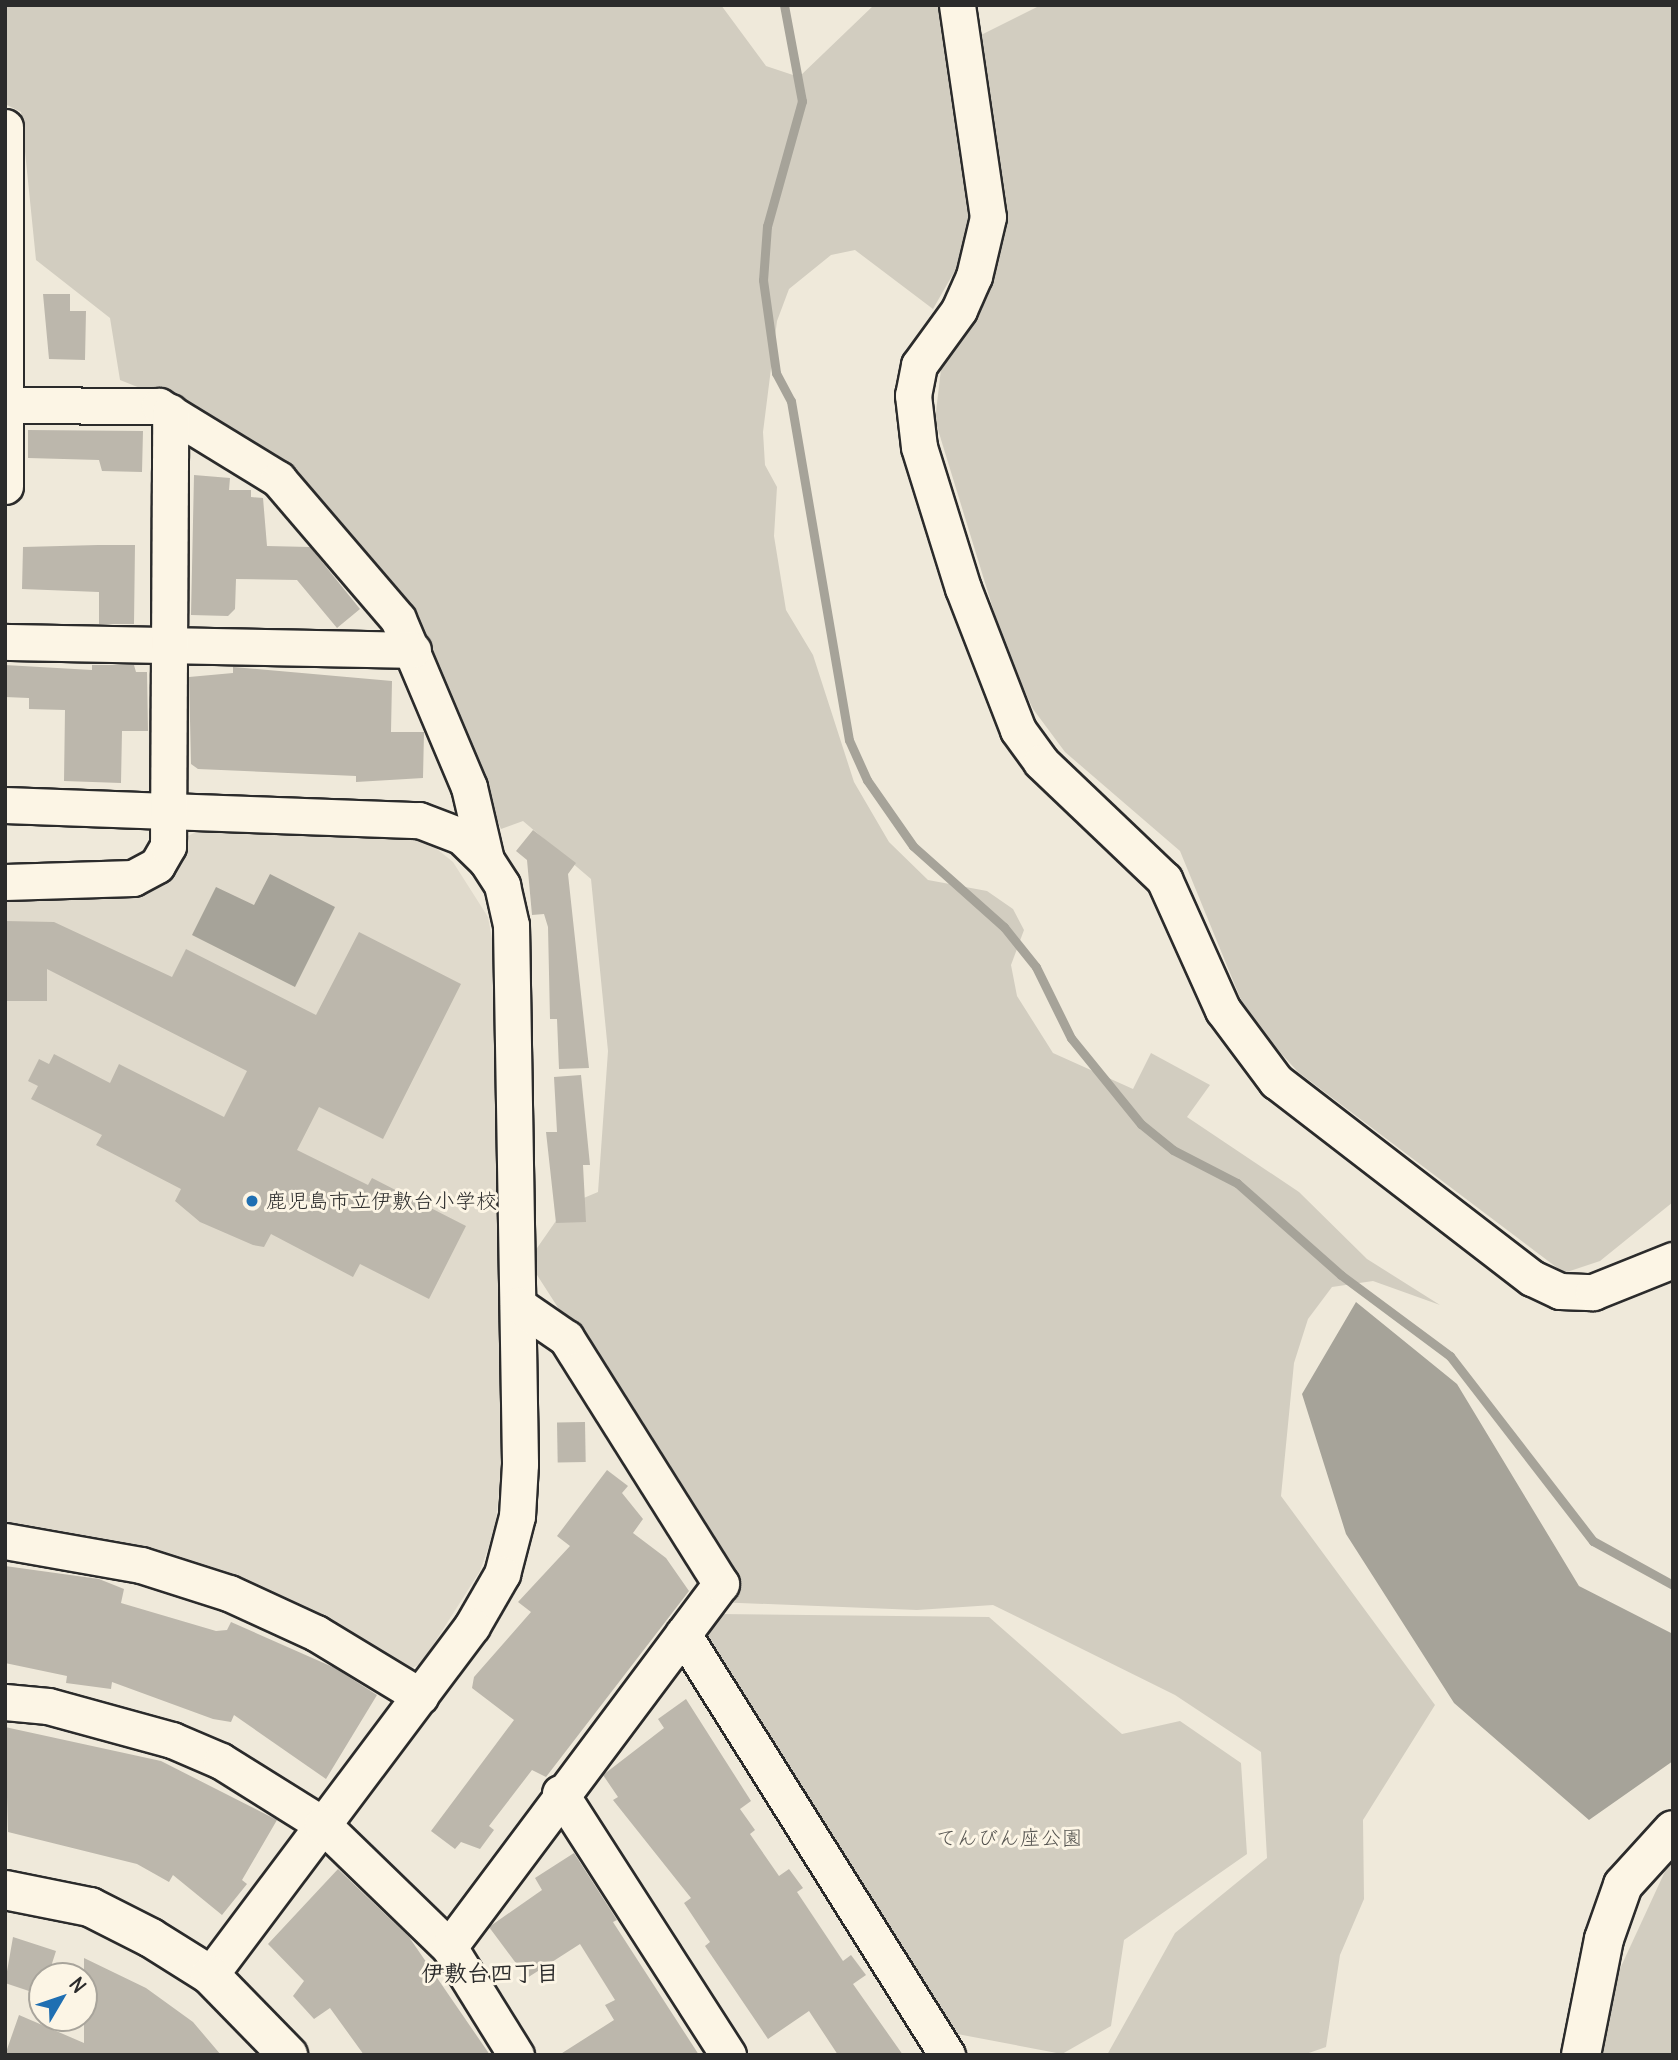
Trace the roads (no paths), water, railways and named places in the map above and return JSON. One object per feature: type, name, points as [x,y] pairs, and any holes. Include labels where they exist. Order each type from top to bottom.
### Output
[{"type":"street","points":[[957,5],[988,217],[974,276],[959,310],[919,365],[913,395],[919,447],[959,575],[996,686],[1018,730],[1041,762],[1164,878],[1223,1010],[1276,1081],[1532,1278],[1560,1291],[1593,1292],[1673,1260]]},
{"type":"street","points":[[5,127],[5,486]]},
{"type":"street","points":[[7,405],[159,406],[278,479],[398,620],[469,786],[486,860]]},
{"type":"street","points":[[5,883],[133,878],[157,865],[168,846],[172,642],[170,412]]},
{"type":"street","points":[[5,642],[172,642],[413,650]]},
{"type":"street","points":[[5,806],[167,808],[419,820],[461,836],[486,860],[502,885],[511,925],[518,1306],[517,1516],[502,1574],[420,1696],[210,1975]]},
{"type":"street","points":[[449,1947],[560,1793],[720,1584],[566,1338],[518,1306]]},
{"type":"street","points":[[5,1541],[141,1565],[229,1593],[316,1633],[420,1696]]},
{"type":"street","points":[[682,1634],[947,2055]]},
{"type":"street","points":[[5,1702],[48,1706],[172,1740],[221,1761],[322,1824],[449,1947],[516,2055]]},
{"type":"street","points":[[560,1793],[728,2055]]},
{"type":"street","points":[[1581,2055],[1604,1939],[1623,1885],[1673,1830]]},
{"type":"street","points":[[5,1890],[90,1907],[210,1975],[288,2055]]},
{"type":"waterway","points":[[784,5],[802,101],[767,226],[763,280],[776,373],[791,401],[849,740],[867,780],[913,846],[1004,927],[1036,967],[1071,1038],[1141,1124],[1173,1150],[1237,1183],[1341,1275],[1450,1356],[1593,1541],[1673,1585]]},
{"type":"place","name":"鹿児島市立伊敷台小学校","points":[[252,1201]]},
{"type":"district","name":"伊敷台四丁目","points":[[490,1973]]},
{"type":"park label","name":"てんびん座公園","points":[[1009,1838]]}]
